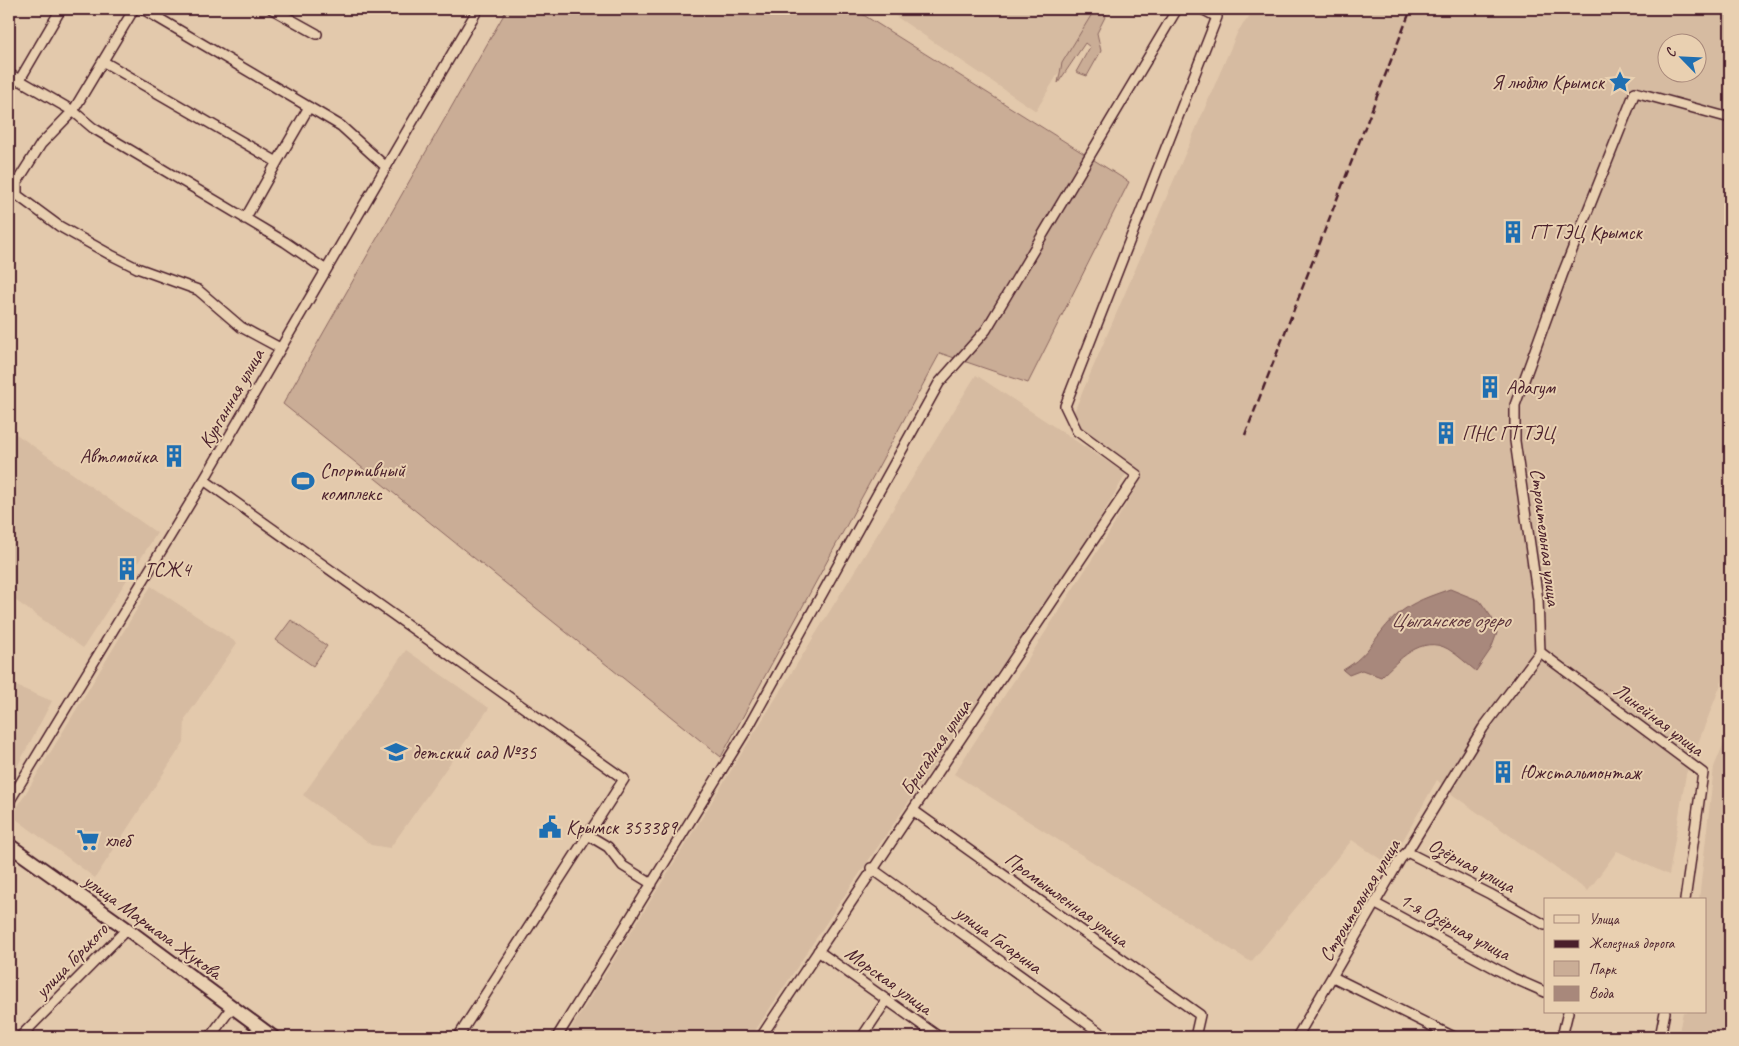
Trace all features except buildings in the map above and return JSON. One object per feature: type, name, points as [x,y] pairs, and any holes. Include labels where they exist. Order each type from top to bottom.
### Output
[{"type":"main road","name":"улица Маршала Жукова","points":[[9,845],[273,1037]]},
{"type":"street","points":[[18,82],[61,9]]},
{"type":"street","points":[[134,9],[73,111],[41,144],[18,182],[17,195],[59,226],[111,255],[138,268],[198,290],[242,327],[280,348]]},
{"type":"street","points":[[143,9],[341,126],[385,166]]},
{"type":"street","points":[[272,9],[317,34]]},
{"type":"street","name":"Курганная улица","points":[[9,802],[204,480],[478,9]]},
{"type":"street","points":[[557,1037],[750,724],[939,382],[986,330],[1177,9]]},
{"type":"street","name":"Бригадная улица","points":[[761,1037],[872,868],[914,811],[1137,475],[1077,431],[1065,406],[1216,17],[1202,9]]},
{"type":"street","points":[[104,62],[277,162]]},
{"type":"street","points":[[9,74],[18,82],[73,111],[93,128],[285,242],[326,270]]},
{"type":"street","name":"Строительная улица","points":[[1297,1037],[1401,858],[1407,852],[1483,728],[1540,652],[1538,600],[1514,426],[1515,405],[1563,273],[1635,92],[1730,118]]},
{"type":"street","points":[[245,219],[309,107]]},
{"type":"street","points":[[204,480],[624,779],[458,1037]]},
{"type":"street","name":"Линейная улица","points":[[1540,652],[1703,772],[1685,898]]},
{"type":"street","name":"Промышленная улица","points":[[914,811],[1200,1015],[1195,1037]]},
{"type":"street","points":[[588,835],[608,846],[623,866],[652,884]]},
{"type":"street","name":"Озёрная улица","points":[[1407,852],[1490,894],[1544,924]]},
{"type":"street","name":"улица Гагарина","points":[[872,868],[1106,1037]]},
{"type":"street","name":"1-я Озёрная улица","points":[[1376,904],[1513,978],[1544,992]]},
{"type":"street","name":"улица Горького","points":[[20,1037],[127,929]]},
{"type":"street","name":"Морская улица","points":[[818,951],[939,1037]]},
{"type":"street","points":[[1333,977],[1454,1037]]},
{"type":"street","points":[[862,1037],[886,1001]]},
{"type":"street","points":[[210,1037],[232,1007]]},
{"type":"street","points":[[1562,1037],[1568,1014]]},
{"type":"street","points":[[1660,1037],[1665,1014]]},
{"type":"shaded area","points":[[885,9],[1096,9],[1036,111]]},
{"type":"shaded area","points":[[1255,9],[1730,9],[1730,661],[1686,774],[1669,875],[1617,851],[1588,891],[1453,795],[1437,780],[1389,865],[1352,840],[1251,962],[954,774],[1109,533],[1144,474],[1088,437],[1073,414],[1238,31]]},
{"type":"shaded area","points":[[976,375],[1126,474],[1086,543],[838,905],[751,1037],[566,1037]]},
{"type":"shaded area","points":[[9,429],[157,533],[83,648],[9,596]]},
{"type":"shaded area","points":[[151,586],[237,643],[185,719],[184,742],[95,878],[12,816]]},
{"type":"shaded area","name":"детский сад №35","points":[[406,650],[489,708],[390,848],[371,845],[303,795]]},
{"type":"shaded area","points":[[9,683],[52,701],[9,782]]},
{"type":"shaded area","points":[[1730,728],[1730,1037],[1678,1037],[1683,1014],[1706,1014],[1706,898],[1699,898],[1714,767]]},
{"type":"green space","points":[[507,9],[854,9],[1129,182],[1028,383],[940,353],[721,757],[283,404]]},
{"type":"green space","points":[[1095,9],[1109,9],[1097,33],[1101,51],[1087,76],[1076,72],[1090,47],[1085,43],[1058,83],[1062,63]]},
{"type":"green space","points":[[291,620],[327,646],[313,666],[276,640]]},
{"type":"water","name":"Цыганское озеро","points":[[1450,589],[1480,601],[1492,618],[1497,633],[1491,649],[1476,671],[1448,649],[1438,645],[1419,647],[1411,651],[1381,677],[1362,670],[1349,675],[1343,670],[1367,650],[1390,622],[1403,610],[1422,599]]},
{"type":"railway","points":[[1245,435],[1411,9]]},
{"type":"place","name":"Я люблю Крымск","points":[[1620,82]]},
{"type":"place","name":"ГТ ТЭЦ Крымск","points":[[1513,232]]},
{"type":"place","name":"Адагум","points":[[1490,387]]},
{"type":"place","name":"ПНС ГТ ТЭЦ","points":[[1446,433]]},
{"type":"place","name":"Автомойка","points":[[174,456]]},
{"type":"place","name":"Спортивный комплекс","points":[[303,481]]},
{"type":"place","name":"ТСЖ4","points":[[127,569]]},
{"type":"place","name":"детский сад №35","points":[[396,752]]},
{"type":"place","name":"Южстальмонтаж","points":[[1503,772]]},
{"type":"place","name":"Крымск 353389","points":[[550,827]]},
{"type":"place","name":"хлеб","points":[[88,840]]}]
